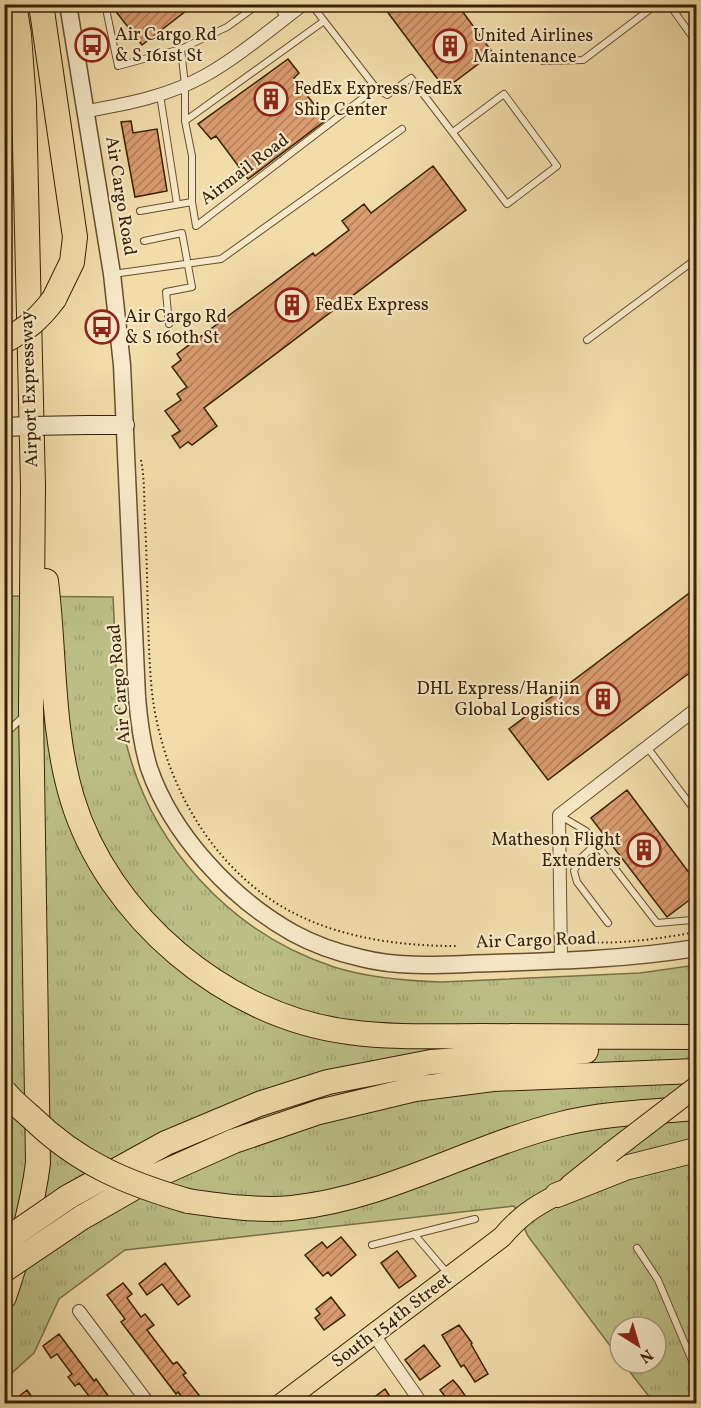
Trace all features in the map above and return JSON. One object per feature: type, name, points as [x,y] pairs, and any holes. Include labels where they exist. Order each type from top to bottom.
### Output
[{"type":"highway","name":"Airport Expressway","points":[[14,4],[19,35],[24,103],[33,486]]},
{"type":"highway","points":[[4,341],[23,332],[39,319],[54,299],[72,262],[75,237],[41,4]]},
{"type":"highway","points":[[4,1298],[33,1201],[38,1163],[31,708],[33,486]]},
{"type":"highway","points":[[33,486],[47,588],[62,755],[72,799],[85,832],[106,869],[132,909],[166,945],[212,981],[263,1007],[306,1023],[348,1032],[411,1036],[696,1037]]},
{"type":"highway","points":[[4,1241],[68,1197],[166,1143],[259,1104],[328,1082],[431,1062],[696,1044]]},
{"type":"highway","points":[[4,1270],[81,1218],[150,1178],[234,1142],[330,1109],[415,1089],[493,1078],[696,1071]]},
{"type":"highway","points":[[4,1091],[37,1123],[90,1164],[142,1187],[188,1201],[261,1209],[292,1208],[338,1201],[413,1179],[502,1143],[561,1124],[602,1116],[696,1108]]},
{"type":"highway","points":[[557,1195],[625,1168],[696,1150]]},
{"type":"main road","points":[[4,427],[124,425]]},
{"type":"main road","name":"South 154th Street","points":[[281,1404],[502,1237],[521,1228],[557,1195],[696,1087]]},
{"type":"street","name":"Air Cargo Road","points":[[68,4],[112,274],[122,365],[137,696],[141,733],[150,769],[166,804],[189,842],[215,873],[242,898],[293,933],[362,958],[406,966],[561,961],[655,955],[696,948]]},
{"type":"street","points":[[87,111],[137,102],[205,76],[303,5]]},
{"type":"street","points":[[561,961],[559,815],[696,709]]},
{"type":"street","points":[[79,1311],[149,1404]]},
{"type":"street","points":[[374,1335],[422,1404]]},
{"type":"lane","points":[[105,4],[118,66],[181,49],[227,27],[259,4]]},
{"type":"lane","points":[[275,4],[285,18]]},
{"type":"lane","points":[[311,4],[376,88],[387,94],[411,78],[507,204],[557,166],[504,94],[453,132]]},
{"type":"lane","points":[[543,61],[583,60],[657,4]]},
{"type":"lane","points":[[669,4],[696,42]]},
{"type":"lane","points":[[185,121],[324,21]]},
{"type":"lane","points":[[181,49],[185,85],[185,121],[192,156],[192,202]]},
{"type":"lane","name":"Airmail Road","points":[[140,211],[192,202],[196,226],[376,88]]},
{"type":"lane","points":[[160,95],[177,204]]},
{"type":"lane","points":[[112,274],[221,259],[402,129]]},
{"type":"lane","points":[[144,241],[182,233],[192,287],[166,292],[169,324]]},
{"type":"lane","points":[[587,340],[696,259]]},
{"type":"lane","points":[[4,735],[31,708]]},
{"type":"lane","points":[[648,747],[696,812]]},
{"type":"lane","points":[[559,815],[586,831],[657,923],[692,920],[696,917]]},
{"type":"lane","points":[[596,844],[580,859],[574,872],[578,882],[608,922]]},
{"type":"lane","points":[[372,1245],[474,1218]]},
{"type":"lane","points":[[414,1234],[450,1276]]},
{"type":"lane","points":[[637,1248],[658,1280],[696,1370]]},
{"type":"path","points":[[139,452],[146,534],[151,684],[160,739],[177,786],[190,810],[209,839],[236,870],[281,906],[342,932],[369,939],[397,944],[456,946]]},
{"type":"path","points":[[575,940],[602,942],[636,940],[696,932]]},
{"type":"green space","points":[[5,596],[113,597],[121,721],[137,777],[153,814],[174,848],[200,880],[228,908],[261,932],[296,952],[334,967],[360,974],[401,980],[442,982],[640,973],[696,965],[696,1403],[654,1403],[632,1375],[668,1375],[668,1315],[608,1315],[608,1343],[528,1236],[514,1206],[125,1250],[59,1299],[34,1353],[5,1379]]},
{"type":"building","points":[[110,4],[195,4],[142,45]]},
{"type":"building","name":"United Airlines Maintenance","points":[[393,4],[457,4],[493,53],[445,89],[386,10]]},
{"type":"building","name":"FedEx Express/FedEx Ship Center","points":[[288,59],[299,73],[294,78],[326,120],[248,179],[216,136],[211,139],[198,124]]},
{"type":"building","points":[[131,121],[133,133],[157,129],[167,191],[135,197],[121,122]]},
{"type":"building","name":"FedEx Express","points":[[433,166],[466,210],[204,408],[217,426],[192,445],[188,442],[180,448],[172,436],[180,431],[165,411],[181,400],[177,394],[187,387],[172,367],[181,360],[177,354],[313,253],[315,256],[349,230],[342,221],[364,204],[371,213]]},
{"type":"building","name":"DHL Express/Hanjin Global Logistics","points":[[696,588],[696,668],[548,780],[509,729]]},
{"type":"building","name":"Matheson Flight Extenders","points":[[627,790],[696,882],[696,895],[667,917],[591,818]]},
{"type":"building","points":[[341,1237],[356,1255],[331,1276],[328,1272],[323,1276],[305,1255],[322,1242],[327,1248]]},
{"type":"building","points":[[397,1251],[416,1276],[399,1288],[381,1263]]},
{"type":"building","points":[[165,1263],[190,1296],[178,1305],[162,1284],[147,1295],[139,1284]]},
{"type":"building","points":[[123,1283],[132,1294],[127,1298],[141,1317],[145,1314],[154,1325],[147,1330],[173,1364],[177,1362],[186,1373],[183,1375],[202,1399],[196,1404],[187,1404],[178,1392],[176,1394],[121,1322],[125,1319],[107,1295]]},
{"type":"building","points":[[331,1297],[345,1315],[324,1330],[315,1318],[320,1314],[316,1309]]},
{"type":"building","points":[[459,1325],[472,1343],[488,1374],[475,1382],[464,1365],[461,1367],[442,1335]]},
{"type":"building","points":[[59,1334],[114,1404],[95,1404],[79,1383],[75,1386],[68,1377],[72,1374],[57,1354],[51,1358],[43,1346]]},
{"type":"building","points":[[424,1345],[440,1366],[420,1380],[405,1360]]},
{"type":"building","points":[[453,1380],[471,1404],[451,1404],[440,1390]]},
{"type":"building","points":[[385,1389],[395,1404],[365,1404]]},
{"type":"building","points":[[27,1390],[37,1404],[9,1404]]},
{"type":"tram line","points":[[4,62],[6,141],[4,183]]},
{"type":"place","name":"Air Cargo Rd & S 161st St","points":[[92,45]]},
{"type":"place","name":"United Airlines Maintenance","points":[[450,46]]},
{"type":"place","name":"FedEx Express/FedEx Ship Center","points":[[271,99]]},
{"type":"place","name":"FedEx Express","points":[[292,305]]},
{"type":"place","name":"Air Cargo Rd & S 160th St","points":[[102,327]]},
{"type":"place","name":"DHL Express/Hanjin Global Logistics","points":[[603,699]]},
{"type":"place","name":"Matheson Flight Extenders","points":[[644,850]]}]
